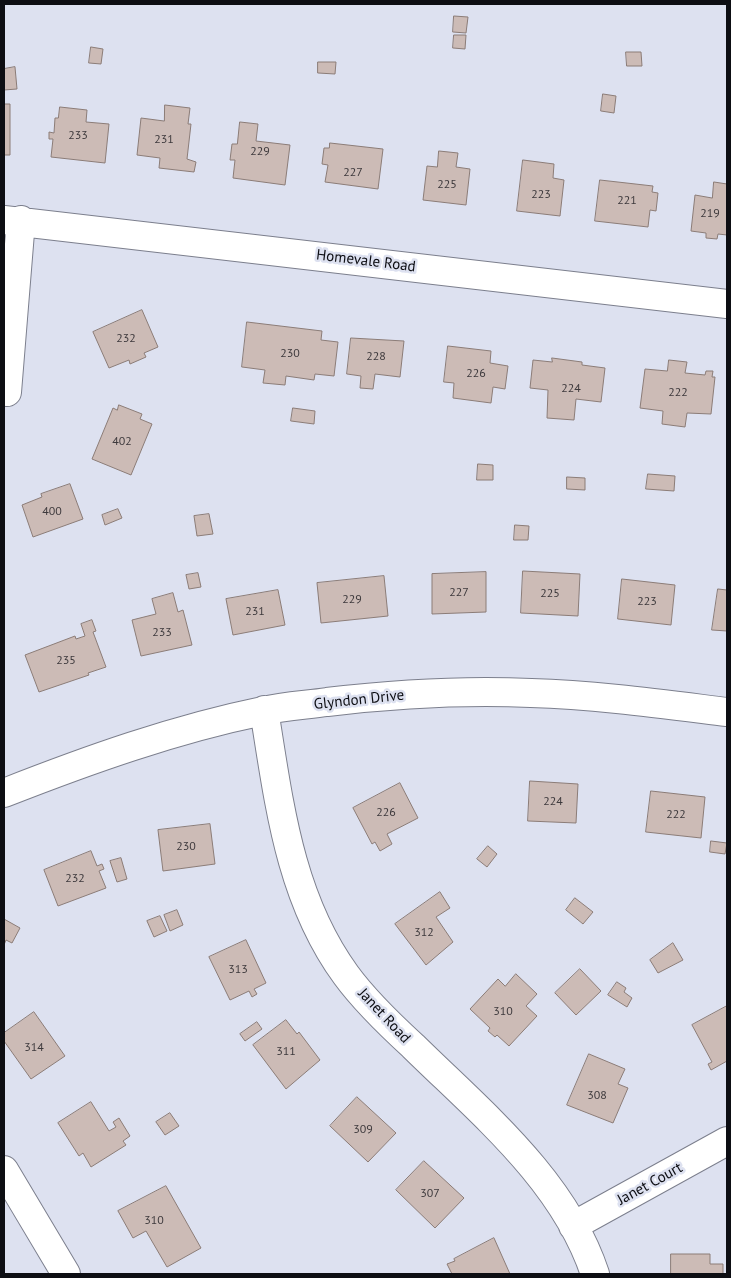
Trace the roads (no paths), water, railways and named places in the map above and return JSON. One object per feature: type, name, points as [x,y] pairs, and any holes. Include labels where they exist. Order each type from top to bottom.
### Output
[{"type":"street","name":"Homevale Road","points":[[12,220],[727,304]]},
{"type":"street","points":[[7,392],[12,220]]},
{"type":"street","name":"Glyndon Drive","points":[[4,793],[90,760],[264,710],[360,698],[436,692],[531,692],[625,700],[727,712]]},
{"type":"street","name":"Janet Road","points":[[264,710],[284,835],[296,877],[316,925],[341,966],[386,1021],[498,1129],[544,1180],[573,1226],[594,1274]]},
{"type":"street","name":"Janet Court","points":[[573,1226],[727,1141]]},
{"type":"street","points":[[4,1170],[66,1274]]}]
